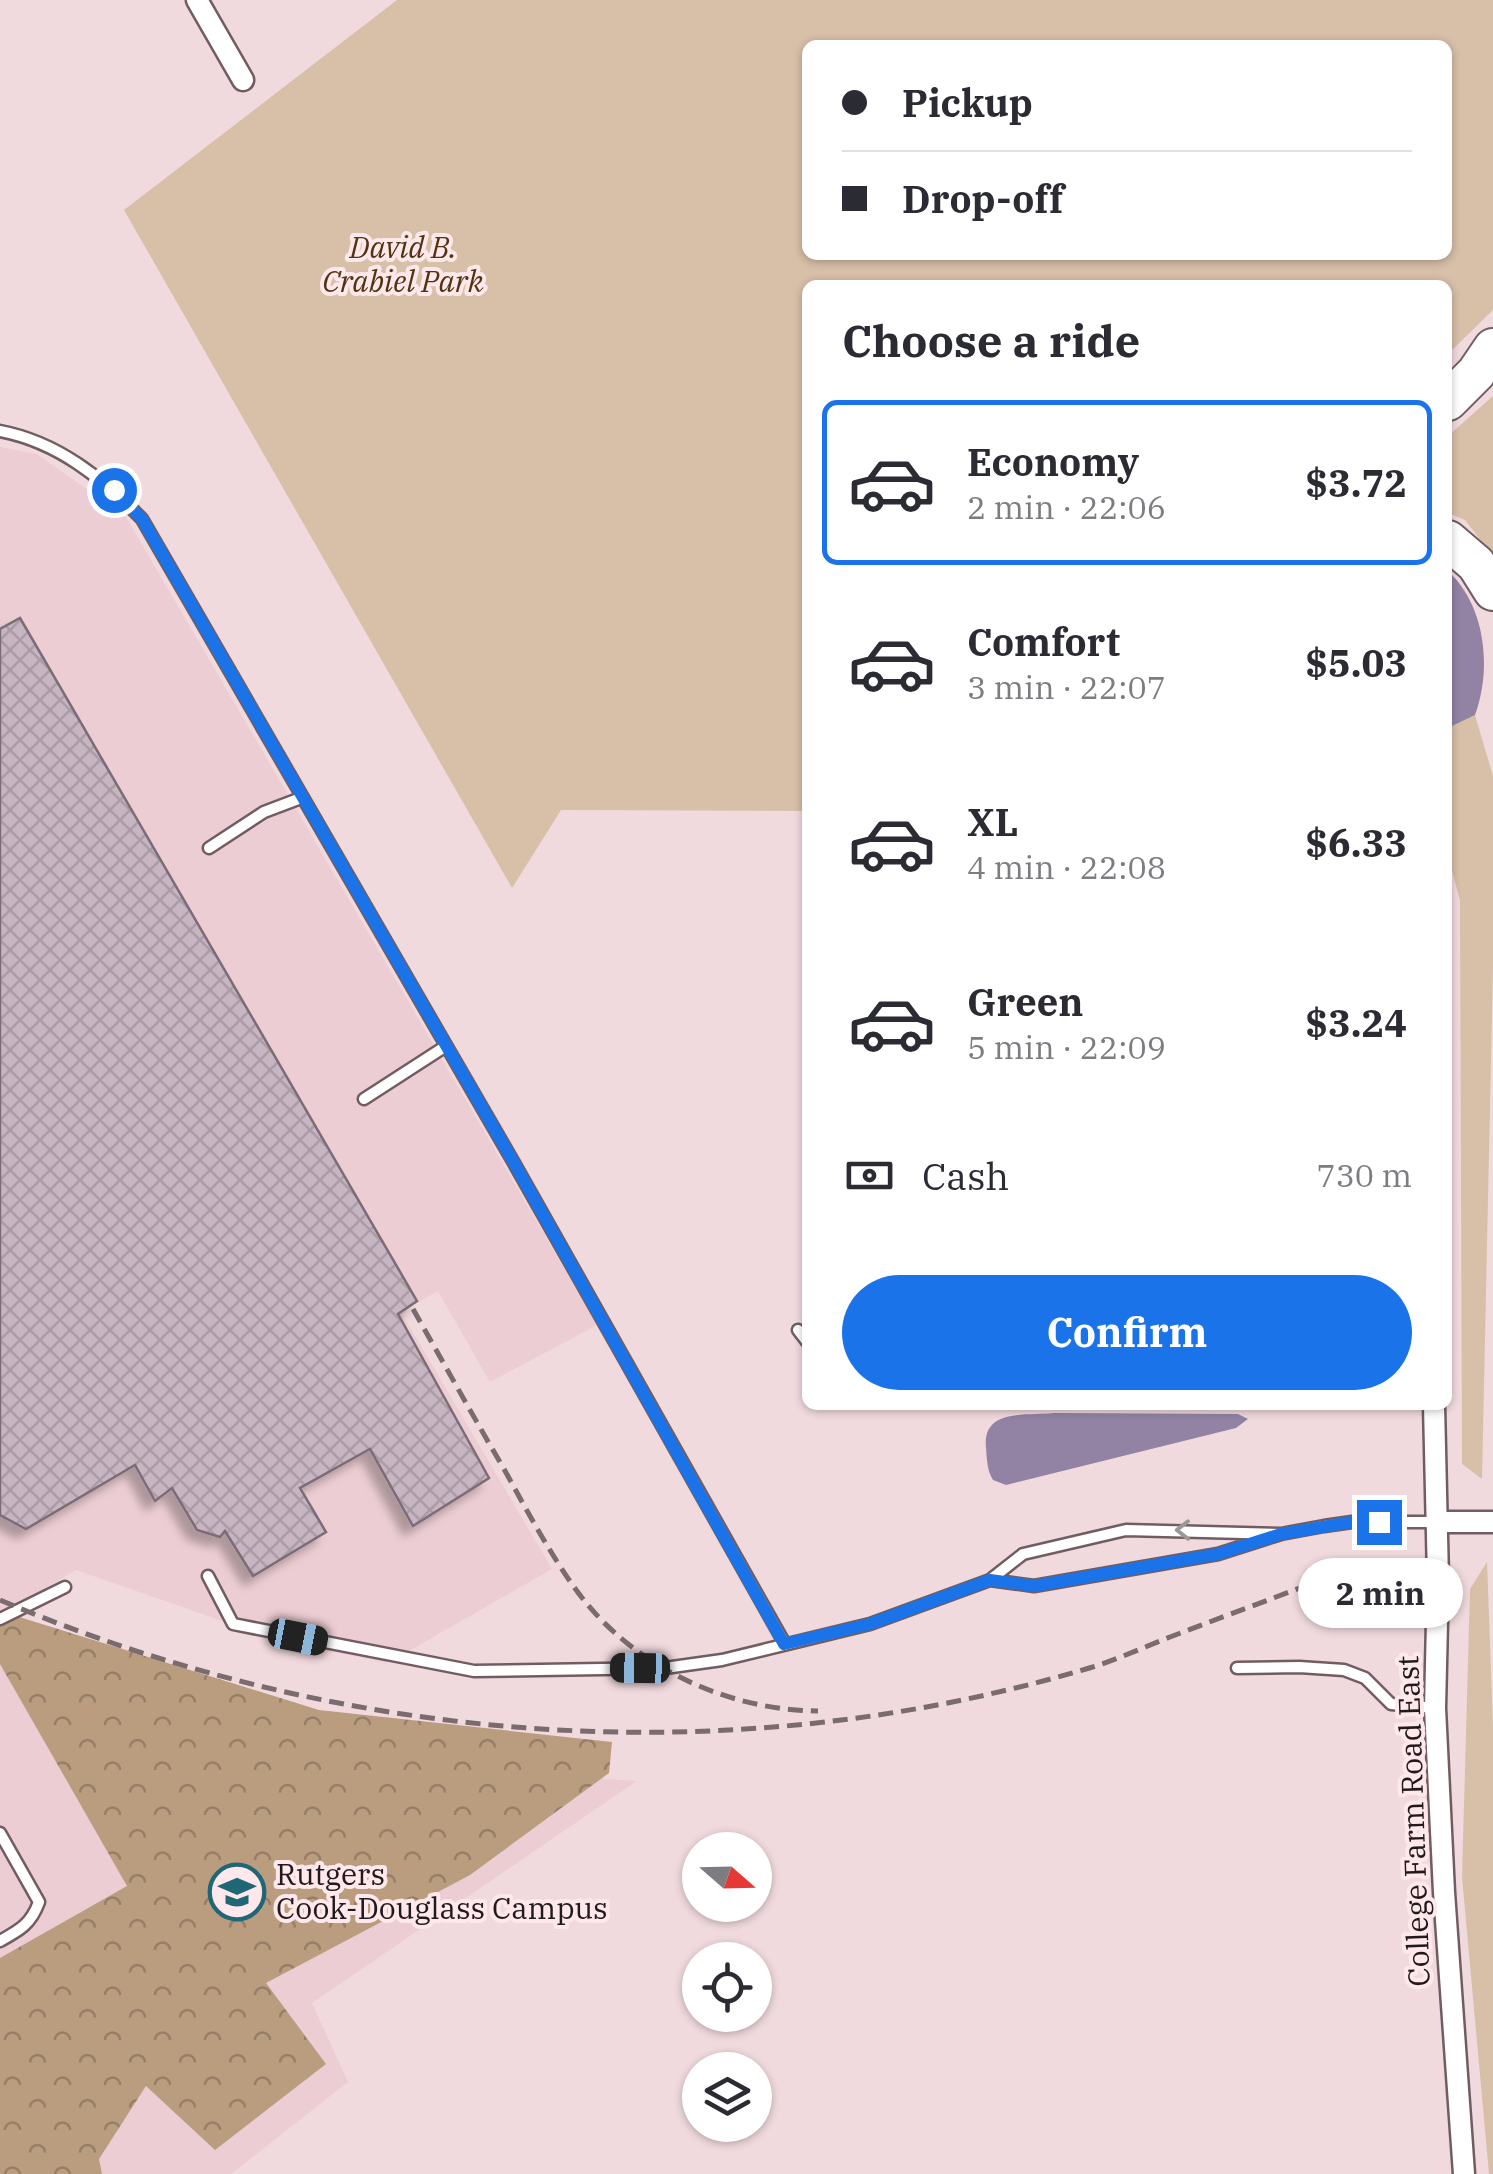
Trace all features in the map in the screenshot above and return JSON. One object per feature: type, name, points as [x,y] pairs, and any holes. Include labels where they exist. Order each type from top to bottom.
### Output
[{"type":"highway","points":[[1452,396],[1476,373],[1493,348]]},
{"type":"highway","points":[[1452,543],[1476,564],[1493,591]]},
{"type":"street","points":[[197,0],[243,80]]},
{"type":"street","name":"College Farm Road East","points":[[1434,1410],[1438,1579],[1435,1708],[1464,2174]]},
{"type":"street","points":[[1435,1522],[1493,1522]]},
{"type":"lane","points":[[0,431],[47,445],[84,466],[142,519],[784,1644]]},
{"type":"lane","points":[[209,848],[264,812],[301,798]]},
{"type":"lane","points":[[364,1099],[446,1046]]},
{"type":"lane","points":[[798,1330],[802,1335]]},
{"type":"lane","points":[[990,1580],[1034,1586],[1218,1554],[1281,1534],[1352,1522],[1435,1522]]},
{"type":"lane","points":[[208,1576],[233,1624],[474,1672],[665,1668],[722,1660],[870,1624],[990,1580],[1023,1554],[1126,1530],[1281,1534]]},
{"type":"lane","points":[[0,1618],[64,1587]]},
{"type":"lane","points":[[1237,1668],[1299,1666],[1344,1670],[1365,1678],[1391,1704],[1435,1708]]},
{"type":"lane","points":[[0,1833],[39,1902],[24,1928],[0,1941]]},
{"type":"shaded area","points":[[0,447],[37,454],[126,517],[597,1325],[490,1382],[438,1291],[401,1312],[552,1569],[388,1663],[280,1641],[76,1570],[4,1613],[0,1611]]},
{"type":"shaded area","points":[[1452,575],[1471,602],[1482,639],[1483,678],[1475,715],[1452,726]]},
{"type":"shaded area","points":[[1054,1413],[1238,1414],[1248,1419],[1236,1428],[1006,1485],[993,1480],[986,1448],[991,1426],[1008,1417]]},
{"type":"shaded area","name":"Rutgers Cook-Douglass Campus","points":[[0,1644],[222,1753],[637,1781],[312,2003],[348,2082],[231,2174],[0,2174]]},
{"type":"green space","name":"David B. Crabiel Park","points":[[397,0],[1493,0],[1493,310],[1452,350],[1452,280],[802,280],[802,811],[561,810],[512,888],[124,210]]},
{"type":"green space","points":[[1493,396],[1493,556],[1465,520],[1452,515],[1452,432]]},
{"type":"green space","points":[[1475,715],[1493,776],[1482,1479],[1462,1464],[1460,901],[1452,870],[1452,726]]},
{"type":"green space","points":[[1487,1562],[1493,1727],[1493,2174],[1489,2174],[1462,1877],[1470,1589]]},
{"type":"green space","name":"Rutgers Cook-Douglass Campus","points":[[0,1611],[319,1710],[612,1742],[609,1773],[470,1875],[266,1983],[326,2064],[215,2150],[146,2086],[99,2159],[102,2174],[0,2174],[0,1958],[127,1886],[0,1664]]},
{"type":"building","points":[[20,618],[417,1301],[398,1314],[489,1478],[413,1526],[370,1449],[300,1488],[326,1532],[253,1576],[225,1531],[220,1537],[197,1530],[172,1488],[155,1501],[135,1465],[26,1529],[0,1515],[0,629]]},
{"type":"railway","points":[[413,1309],[546,1544],[596,1615],[622,1639],[681,1678],[748,1702],[818,1711]]},
{"type":"railway","points":[[0,1600],[130,1649],[263,1687],[399,1714],[537,1729],[675,1732],[813,1723],[950,1702],[1096,1666],[1326,1578]]},
{"type":"place","name":"Rutgers Cook-Douglass Campus","points":[[237,1892]]},
{"type":"route","points":[[114,490],[142,519],[514,1163],[784,1644],[870,1624],[990,1580],[1034,1586],[1218,1554],[1281,1534],[1324,1526],[1379,1522]]}]
